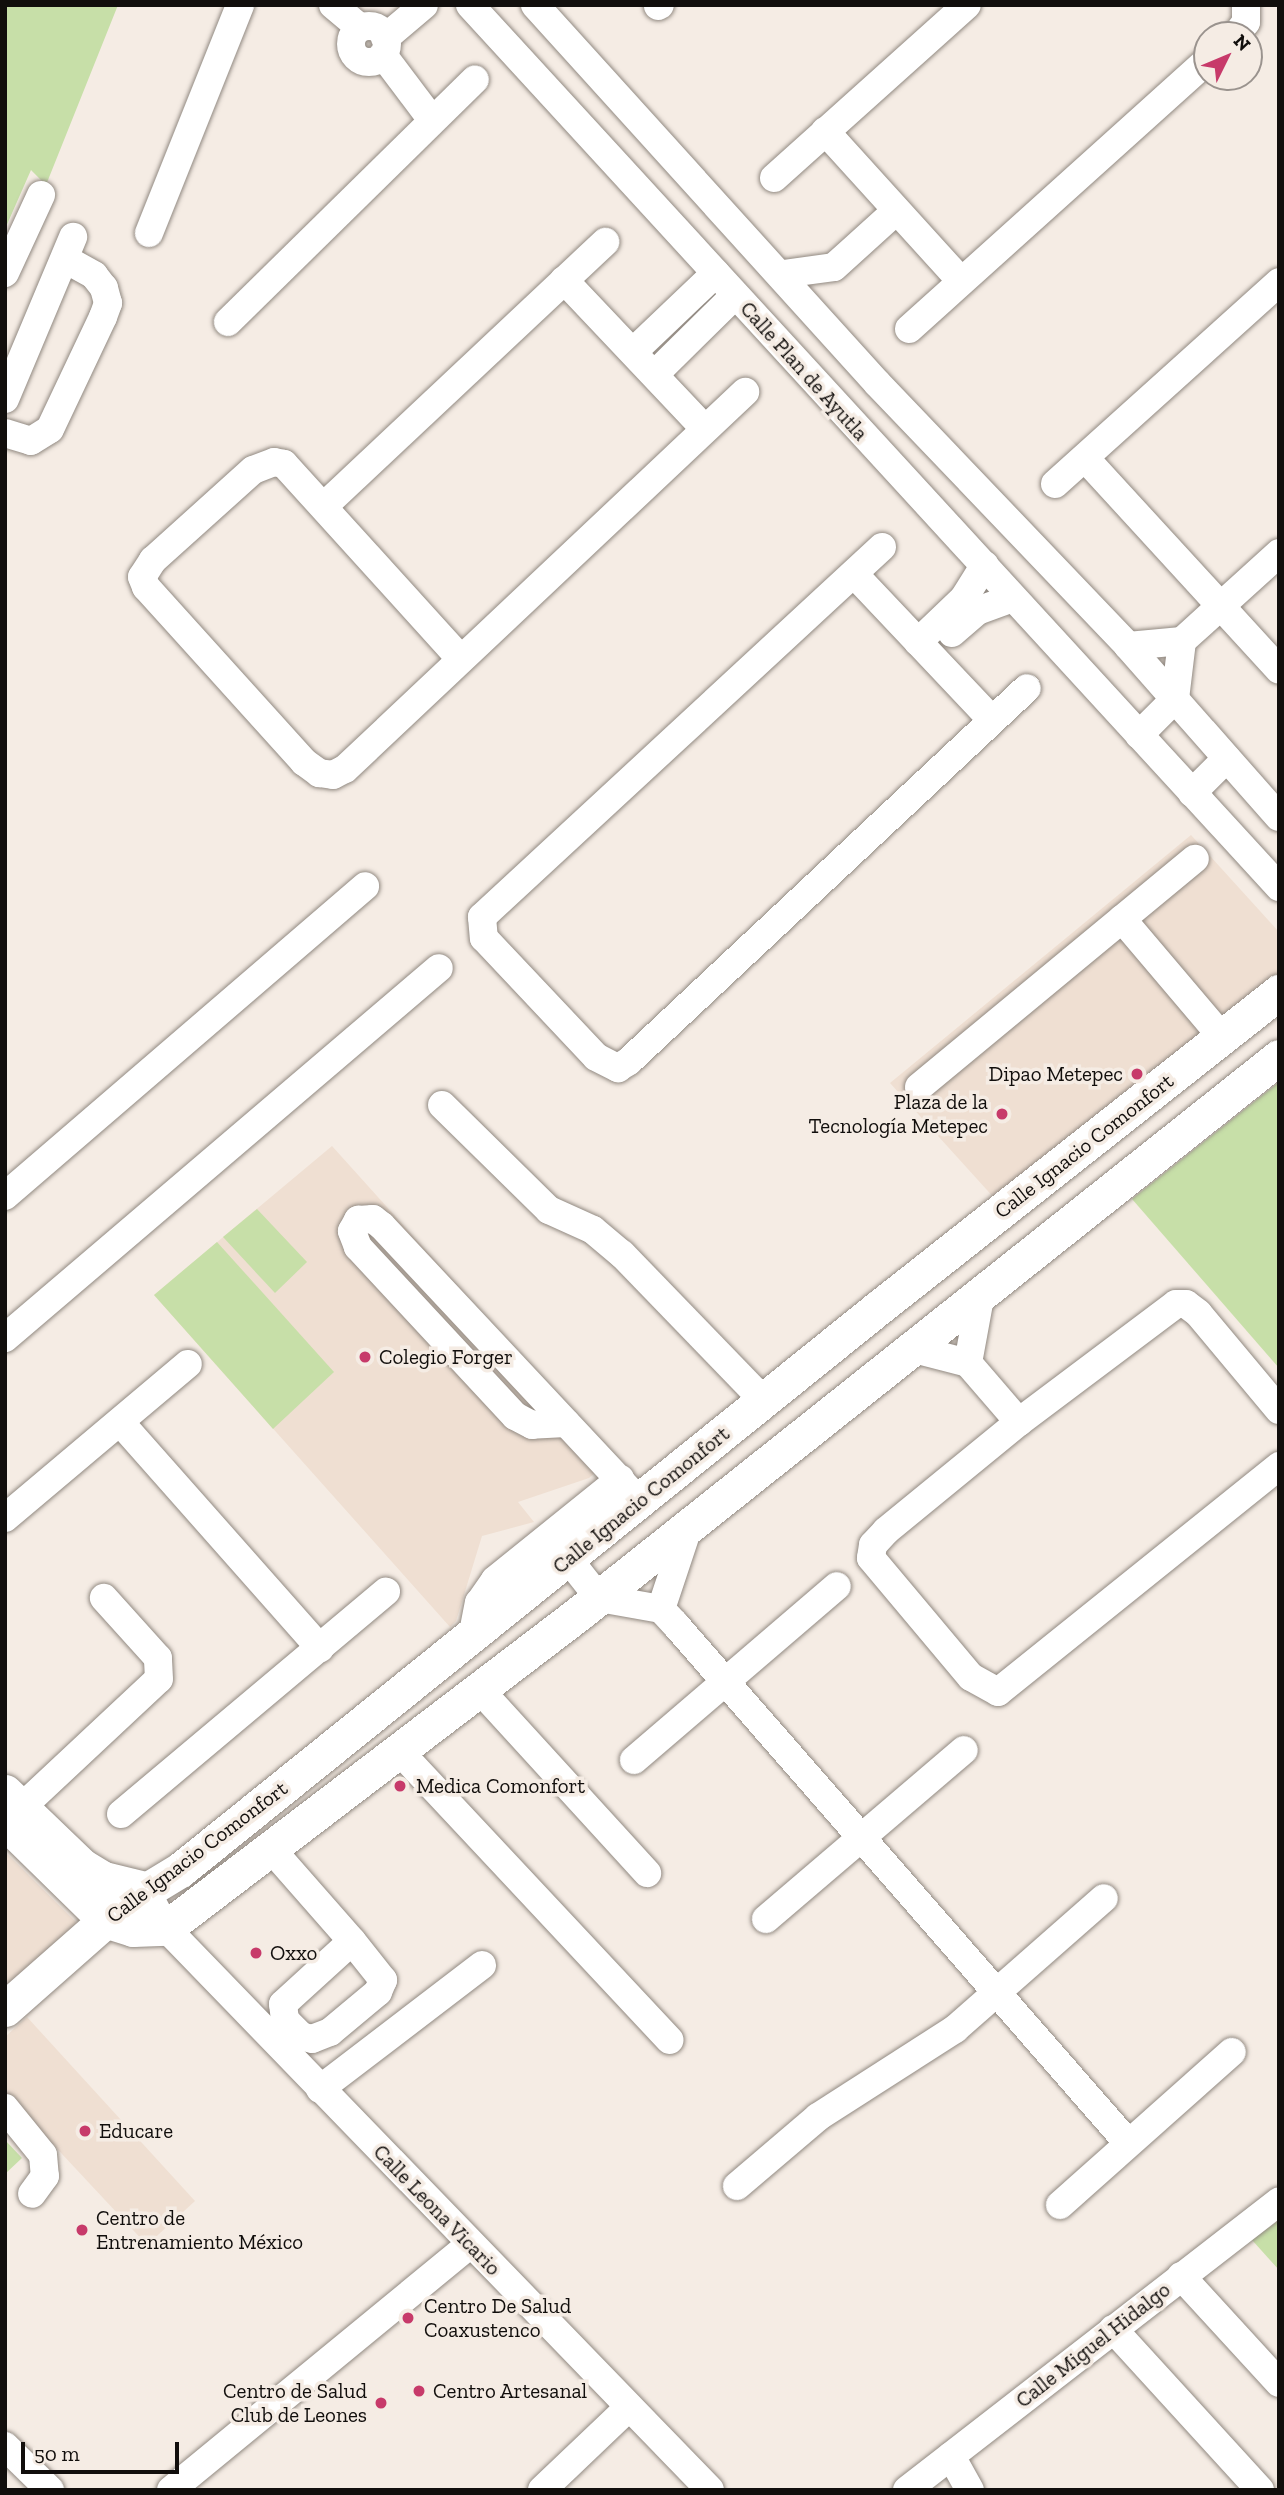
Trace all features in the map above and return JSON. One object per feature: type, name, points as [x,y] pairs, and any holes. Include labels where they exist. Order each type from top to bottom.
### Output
[{"type":"main road","name":"Calle Ignacio Comonfort","points":[[5,2009],[105,1920],[145,1889],[180,1870],[569,1560],[630,1490],[763,1400],[1279,992]]},
{"type":"main road","name":"Calle Ignacio Comonfort","points":[[166,1928],[273,1851],[401,1753],[1279,1057]]},
{"type":"main road","points":[[12,1822],[104,1880],[145,1889]]},
{"type":"main road","points":[[12,1822],[105,1920],[133,1929],[166,1928]]},
{"type":"street","points":[[149,233],[240,5]]},
{"type":"street","points":[[333,5],[375,37],[432,120]]},
{"type":"street","points":[[375,37],[395,5]]},
{"type":"street","points":[[375,37],[424,5]]},
{"type":"street","name":"Calle Plan de Ayutla","points":[[470,5],[1279,887]]},
{"type":"street","points":[[535,5],[783,274],[877,383],[1128,646],[1279,817]]},
{"type":"street","points":[[774,178],[967,5]]},
{"type":"street","points":[[909,329],[1193,74]]},
{"type":"street","points":[[228,322],[474,79]]},
{"type":"street","points":[[825,131],[961,281]]},
{"type":"street","points":[[5,273],[41,195]]},
{"type":"street","points":[[819,315],[834,267],[895,211]]},
{"type":"street","points":[[324,506],[605,242]]},
{"type":"street","points":[[5,399],[69,248],[104,288],[108,303],[50,429],[31,441],[5,433]]},
{"type":"street","points":[[783,274],[834,267]]},
{"type":"street","points":[[634,351],[716,273]]},
{"type":"street","points":[[564,280],[656,373],[704,428]]},
{"type":"street","points":[[1055,484],[1279,282]]},
{"type":"street","points":[[656,373],[735,295]]},
{"type":"street","name":"Calle Plan de Ayutla","points":[[843,414],[877,383]]},
{"type":"street","points":[[459,657],[284,464],[265,463],[153,560],[142,577],[146,587],[319,773],[333,775],[345,769],[459,657],[745,392]]},
{"type":"street","name":"Calle Plan de Ayutla","points":[[876,449],[911,418]]},
{"type":"street","points":[[1085,458],[1279,670]]},
{"type":"street","points":[[882,547],[488,907],[480,927],[493,948],[596,1057],[618,1068],[1027,688]]},
{"type":"street","points":[[1128,646],[1182,641],[1279,553]]},
{"type":"street","points":[[924,648],[970,605],[985,565]]},
{"type":"street","points":[[854,574],[991,719]]},
{"type":"street","points":[[970,605],[1012,598]]},
{"type":"street","points":[[1139,735],[1175,699],[1182,641]]},
{"type":"street","points":[[1192,793],[1227,758]]},
{"type":"street","points":[[919,1087],[1195,859]]},
{"type":"street","points":[[5,1196],[365,886]]},
{"type":"street","points":[[1122,919],[1222,1037]]},
{"type":"street","points":[[5,1338],[439,968]]},
{"type":"street","points":[[442,1105],[548,1210],[593,1230],[622,1254],[763,1400]]},
{"type":"street","points":[[472,1637],[479,1603],[495,1580],[630,1490],[382,1226],[373,1219],[358,1220],[352,1231],[358,1247],[515,1416],[532,1425],[566,1423]]},
{"type":"street","points":[[968,1363],[981,1292]]},
{"type":"street","points":[[1279,1410],[1198,1313],[1186,1304],[1176,1304],[1019,1422],[886,1531],[873,1545],[871,1558],[971,1676],[998,1692],[1279,1466]]},
{"type":"street","points":[[910,1348],[968,1363],[1019,1422]]},
{"type":"street","points":[[5,1518],[188,1364]]},
{"type":"street","points":[[120,1422],[320,1648]]},
{"type":"street","points":[[661,1609],[689,1525]]},
{"type":"street","points":[[569,1560],[599,1598],[661,1609],[1128,2143]]},
{"type":"street","points":[[634,1760],[837,1586]]},
{"type":"street","points":[[121,1814],[386,1592]]},
{"type":"street","points":[[12,1822],[159,1679],[159,1658],[104,1598]]},
{"type":"street","points":[[480,1690],[647,1873]]},
{"type":"street","points":[[766,1919],[964,1750]]},
{"type":"street","points":[[401,1753],[670,2040]]},
{"type":"street","points":[[273,1851],[352,1941]]},
{"type":"street","name":"Calle Leona Vicario","points":[[145,1889],[166,1928],[710,2490]]},
{"type":"street","points":[[737,2186],[818,2117],[926,2050],[996,1995],[1104,1898]]},
{"type":"street","points":[[320,2089],[482,1965]]},
{"type":"street","points":[[1060,2205],[1232,2052]]},
{"type":"street","points":[[5,2108],[43,2155],[45,2176],[32,2194]]},
{"type":"street","name":"Calle Miguel Hidalgo","points":[[907,2490],[1279,2201]]},
{"type":"street","points":[[171,2490],[471,2245]]},
{"type":"street","points":[[1181,2276],[1279,2383]]},
{"type":"street","points":[[1113,2329],[1260,2490]]},
{"type":"street","points":[[542,2490],[628,2408]]},
{"type":"street","points":[[5,2446],[50,2490]]},
{"type":"street","points":[[951,2456],[970,2490]]},
{"type":"shaded area","points":[[1191,835],[1279,932],[1279,976],[996,1200],[890,1083]]},
{"type":"shaded area","name":"Colegio Forger","points":[[332,1146],[612,1457],[589,1478],[518,1502],[534,1522],[482,1536],[456,1621],[450,1627],[154,1295]]},
{"type":"shaded area","points":[[5,1852],[83,1929],[5,1998]]},
{"type":"shaded area","name":"Educare","points":[[27,2017],[195,2201],[147,2245],[5,2093],[5,2037]]},
{"type":"green space","points":[[5,5],[118,5],[46,185],[31,170],[5,229]]},
{"type":"green space","points":[[1279,1082],[1279,1368],[1132,1199]]},
{"type":"green space","points":[[257,1209],[307,1262],[275,1293],[223,1237]]},
{"type":"green space","points":[[217,1242],[334,1372],[273,1429],[154,1295]]},
{"type":"green space","points":[[5,2140],[22,2158],[5,2174]]},
{"type":"green space","points":[[1279,2220],[1279,2270],[1252,2240]]},
{"type":"place","name":"Dipao Metepec","points":[[1137,1074]]},
{"type":"place","name":"Plaza de la Tecnología Metepec","points":[[1002,1114]]},
{"type":"place","name":"Colegio Forger","points":[[365,1357]]},
{"type":"place","name":"Medica Comonfort","points":[[400,1786]]},
{"type":"place","name":"Oxxo","points":[[256,1953]]},
{"type":"place","name":"Educare","points":[[85,2131]]},
{"type":"place","name":"Centro de Entrenamiento México","points":[[82,2230]]},
{"type":"place","name":"Centro De Salud Coaxustenco","points":[[408,2318]]},
{"type":"place","name":"Centro Artesanal","points":[[419,2391]]},
{"type":"place","name":"Centro de Salud Club de Leones","points":[[381,2403]]}]
